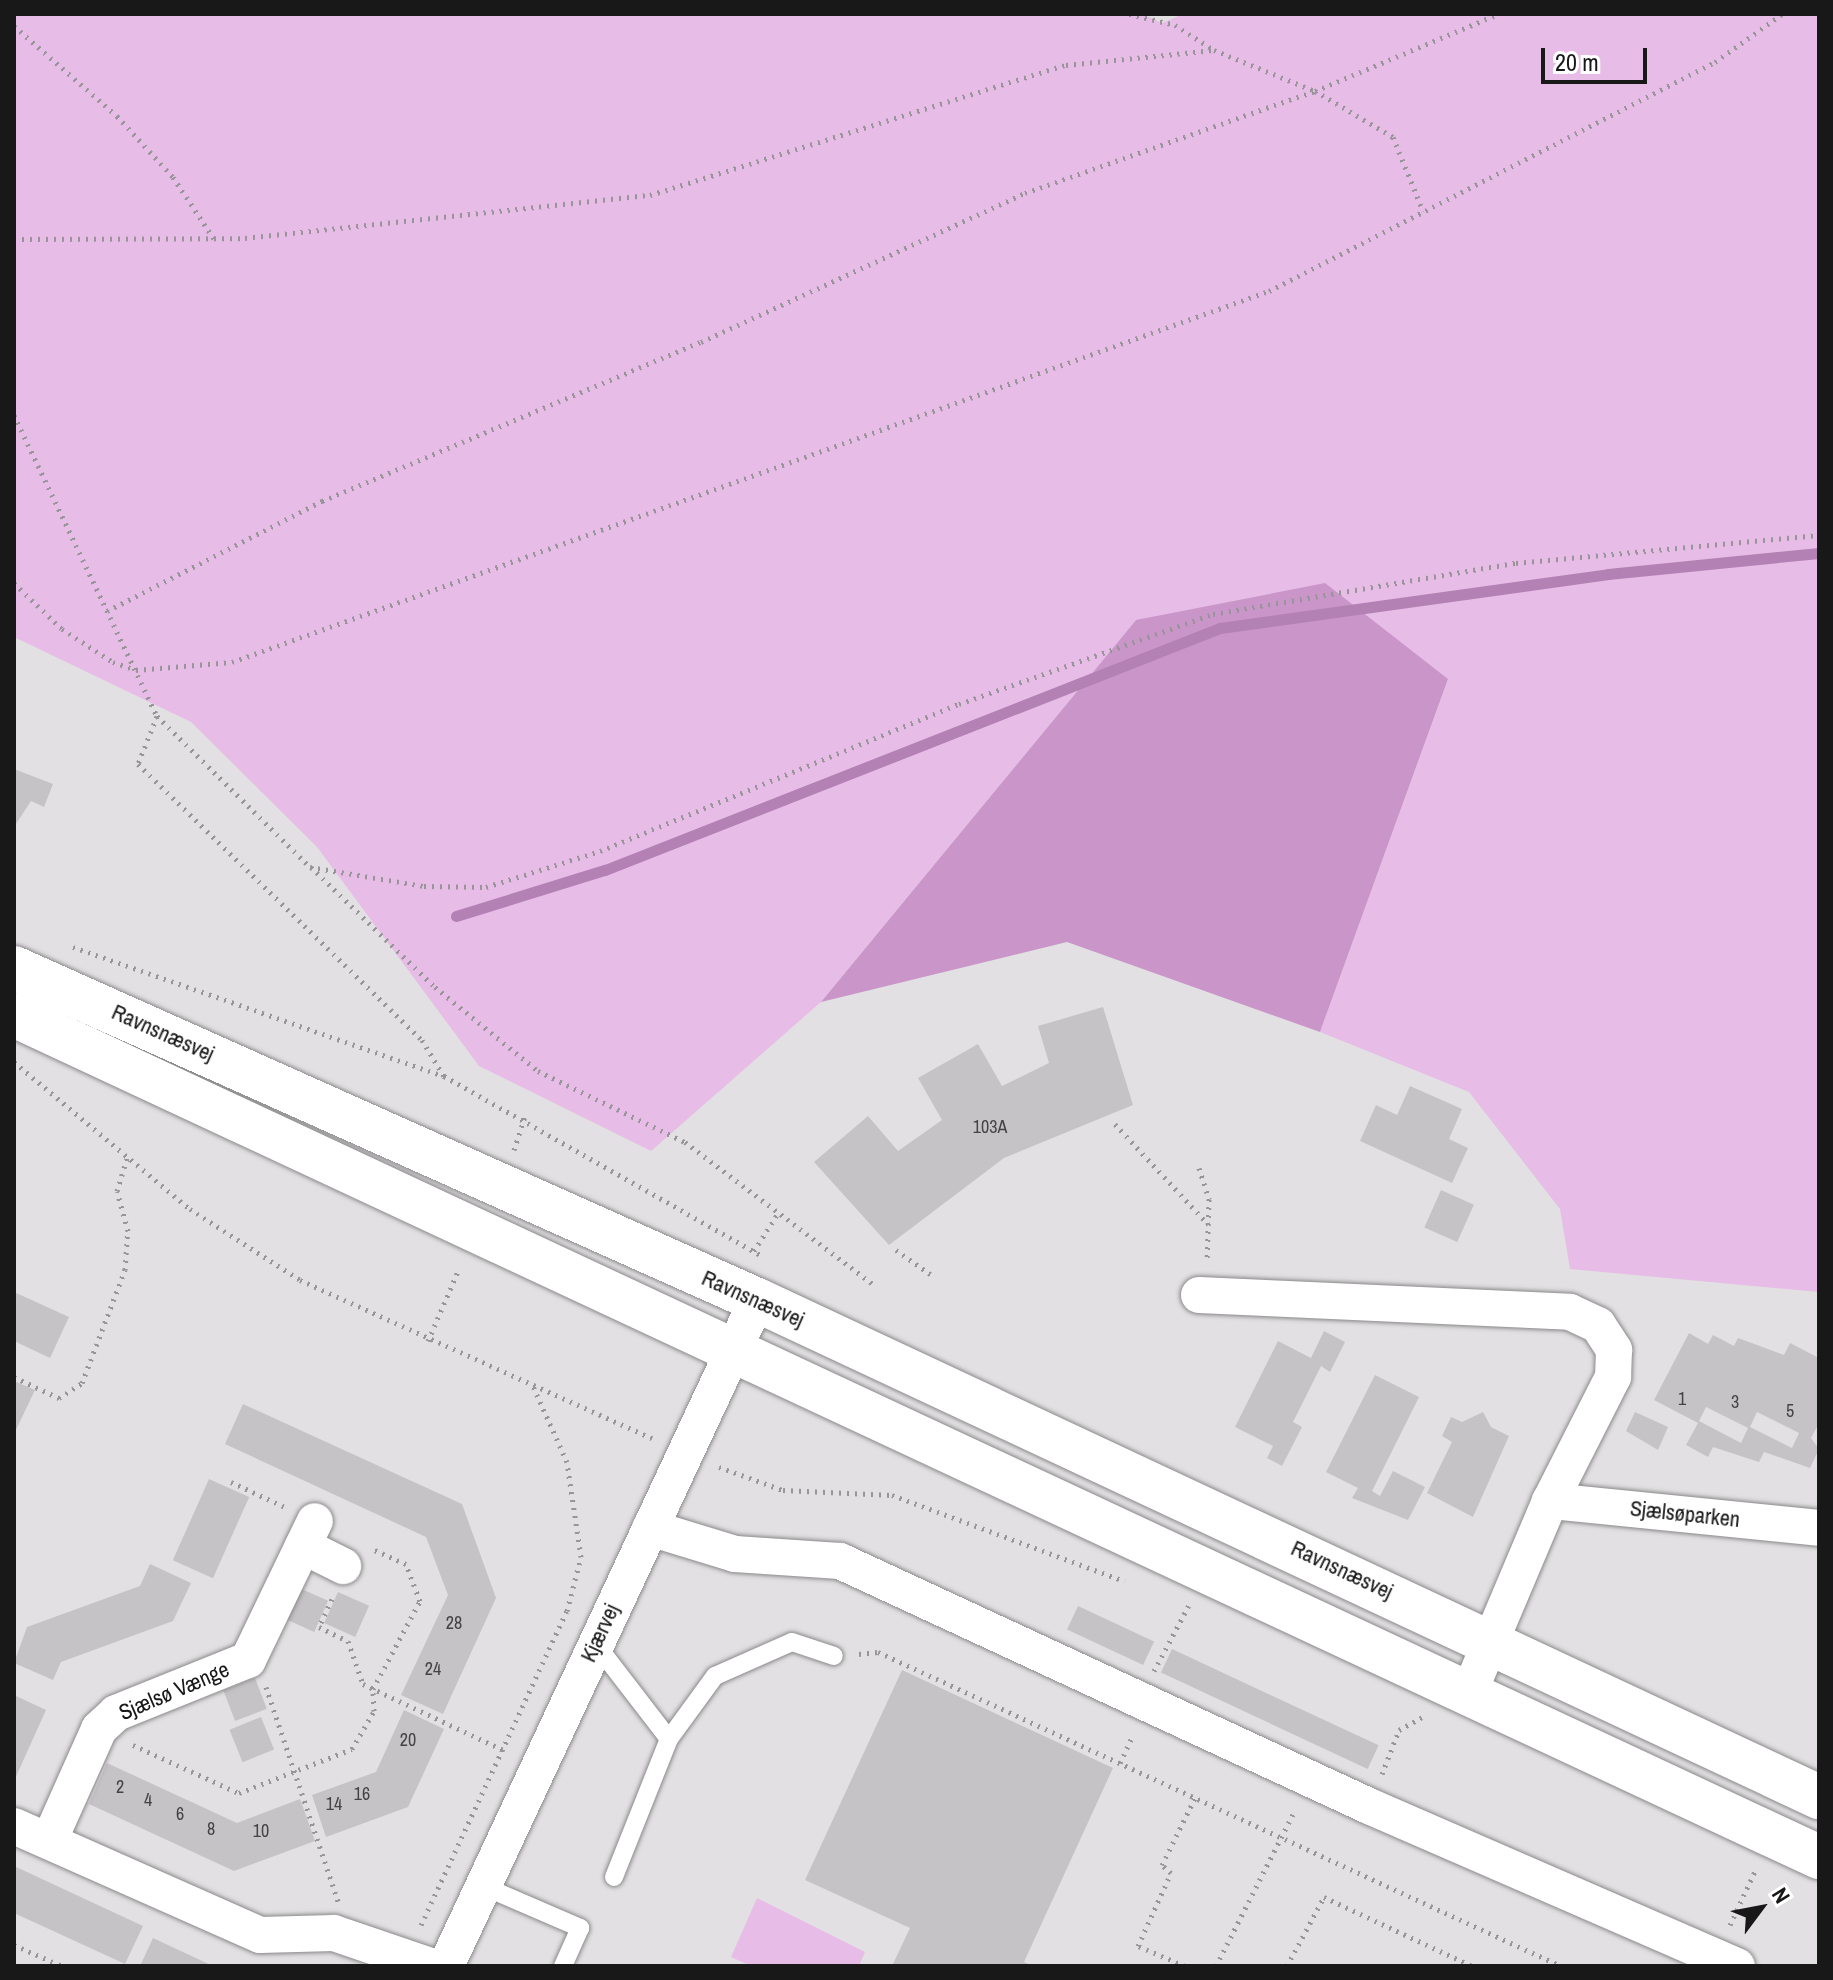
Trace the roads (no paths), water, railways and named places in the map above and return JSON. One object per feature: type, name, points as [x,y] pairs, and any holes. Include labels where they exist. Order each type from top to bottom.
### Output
[{"type":"main road","name":"Ravnsnæsvej","points":[[14,968],[757,1300],[1490,1638],[1819,1797]]},
{"type":"main road","name":"Ravnsnæsvej","points":[[14,1015],[731,1352],[1450,1703],[1819,1857]]},
{"type":"street","points":[[1202,1295],[1570,1312],[1598,1325],[1614,1350],[1613,1377],[1550,1501],[1490,1638],[1450,1703]]},
{"type":"street","name":"Kjærvej","points":[[446,1966],[757,1300]]},
{"type":"street","name":"Sjælsøparken","points":[[1550,1501],[1819,1528]]},
{"type":"street","points":[[650,1528],[735,1554],[840,1561],[1371,1807],[1726,1961]]},
{"type":"street","name":"Sjælsø Vænge","points":[[49,1841],[99,1729],[116,1713],[248,1660],[309,1534],[343,1566]]},
{"type":"street","points":[[14,1826],[260,1935],[334,1933],[413,1963]]},
{"type":"lane","points":[[614,1877],[669,1739],[715,1676],[792,1642],[834,1656]]},
{"type":"lane","points":[[595,1643],[669,1739]]},
{"type":"lane","points":[[483,1886],[580,1928],[563,1966]]},
{"type":"waterway","points":[[456,916],[605,870],[1220,628],[1608,574],[1819,553]]}]
